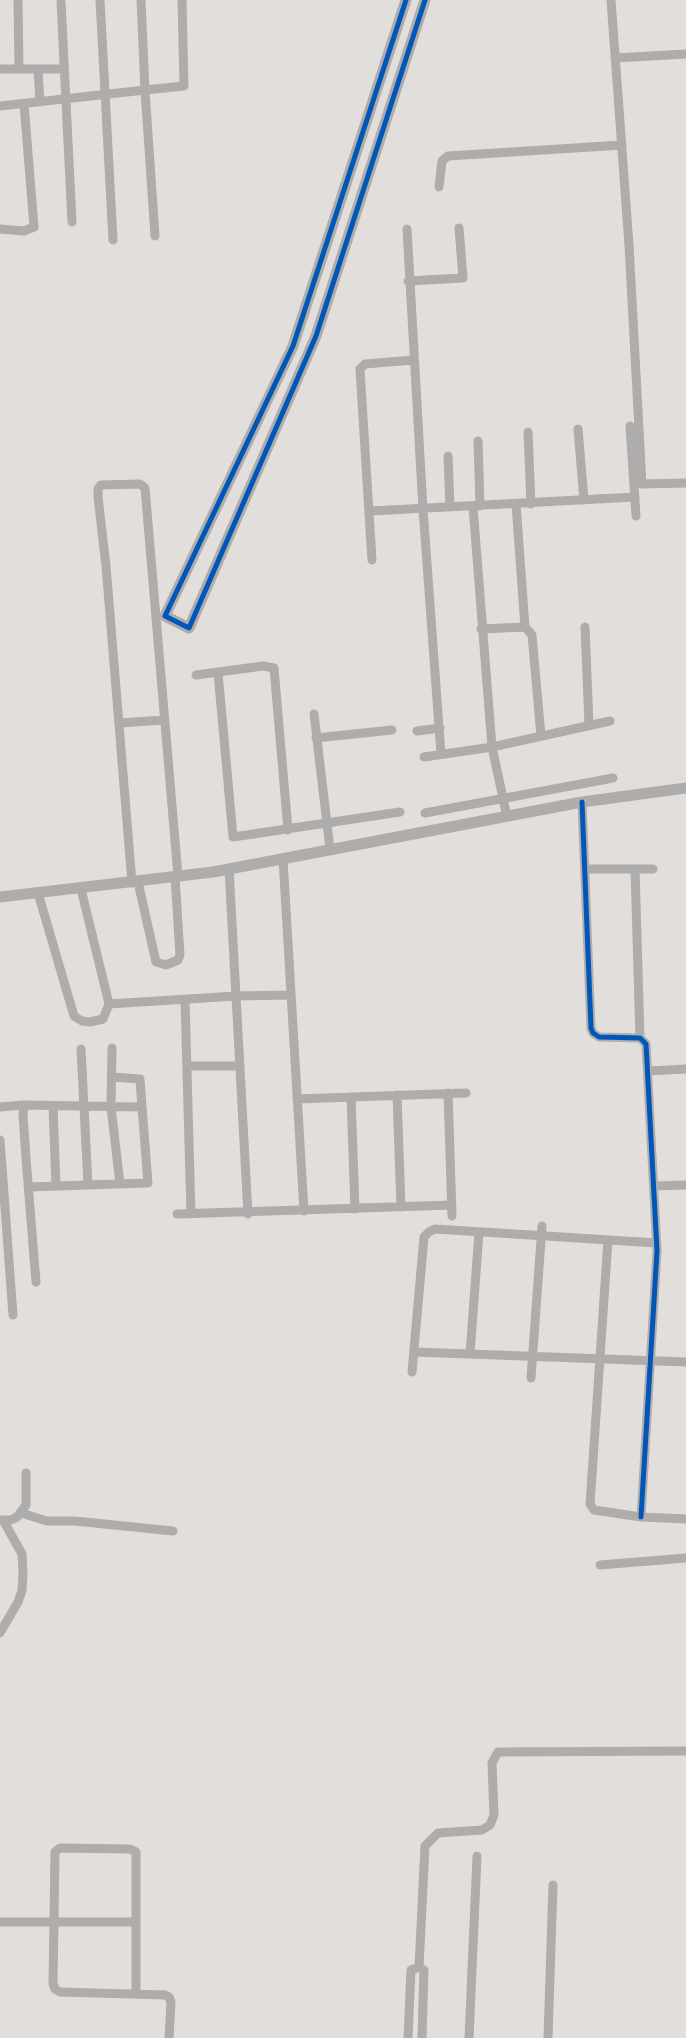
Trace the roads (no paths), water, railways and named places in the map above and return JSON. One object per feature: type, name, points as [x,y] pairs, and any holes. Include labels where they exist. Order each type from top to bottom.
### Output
[{"type":"street","points":[[18,0],[19,69]]},
{"type":"street","points":[[100,0],[112,240]]},
{"type":"street","points":[[141,0],[155,236]]},
{"type":"street","points":[[0,106],[184,86],[182,0]]},
{"type":"street","points":[[406,0],[293,346],[165,616],[189,628],[316,336],[426,0]]},
{"type":"street","points":[[611,0],[622,145],[642,484],[686,483]]},
{"type":"street","points":[[61,2],[72,222]]},
{"type":"street","points":[[615,58],[686,54]]},
{"type":"street","points":[[0,69],[64,69]]},
{"type":"street","points":[[38,70],[40,102]]},
{"type":"street","points":[[0,229],[24,231],[34,227],[24,104]]},
{"type":"street","points":[[439,187],[442,160],[448,156],[622,145]]},
{"type":"street","points":[[408,281],[462,278],[458,228]]},
{"type":"street","points":[[407,229],[413,360],[441,754]]},
{"type":"street","points":[[372,560],[371,511],[360,369],[365,364],[413,360]]},
{"type":"street","points":[[630,426],[636,516]]},
{"type":"street","points":[[578,429],[584,500]]},
{"type":"street","points":[[528,432],[532,504]]},
{"type":"street","points":[[478,441],[477,506],[481,629],[492,747],[506,817]]},
{"type":"street","points":[[448,456],[450,507]]},
{"type":"street","points":[[140,484],[145,488],[165,720],[177,877],[180,955],[178,960],[166,965],[156,962],[135,882],[98,497],[98,489],[101,485],[140,484]]},
{"type":"street","points":[[371,511],[635,498]]},
{"type":"street","points":[[516,504],[525,627],[532,635],[541,736]]},
{"type":"street","points":[[481,629],[525,627]]},
{"type":"street","points":[[585,627],[590,725]]},
{"type":"street","points":[[196,675],[218,674],[263,666],[274,668],[288,830]]},
{"type":"street","points":[[218,674],[233,837],[400,812]]},
{"type":"street","points":[[314,714],[330,849]]},
{"type":"street","points":[[119,723],[165,720]]},
{"type":"street","points":[[424,758],[492,747],[610,721]]},
{"type":"street","points":[[417,731],[440,728]]},
{"type":"street","points":[[316,738],[392,730]]},
{"type":"street","points":[[425,813],[613,778]]},
{"type":"street","points":[[0,897],[81,889],[229,869],[582,802],[686,788]]},
{"type":"street","points":[[582,802],[591,1028],[593,1033],[607,1039],[640,1038]]},
{"type":"street","points":[[282,859],[304,1210]]},
{"type":"street","points":[[229,869],[248,1214]]},
{"type":"street","points":[[585,869],[653,869]]},
{"type":"street","points":[[635,869],[640,1038],[646,1044],[657,1243],[641,1517]]},
{"type":"street","points":[[38,893],[74,1016],[82,1021],[90,1022],[103,1019],[109,1004],[81,889]]},
{"type":"street","points":[[109,1004],[236,996],[290,995]]},
{"type":"street","points":[[185,1000],[191,1214]]},
{"type":"street","points":[[112,1048],[112,1107],[120,1184]]},
{"type":"street","points":[[81,1049],[88,1185]]},
{"type":"street","points":[[186,1066],[240,1066]]},
{"type":"street","points":[[648,1072],[686,1069]]},
{"type":"street","points":[[28,1188],[148,1183],[140,1079],[112,1077]]},
{"type":"street","points":[[448,1093],[452,1216]]},
{"type":"street","points":[[297,1099],[466,1093]]},
{"type":"street","points":[[397,1095],[401,1207]]},
{"type":"street","points":[[351,1097],[355,1208]]},
{"type":"street","points":[[0,1107],[24,1105],[142,1107]]},
{"type":"street","points":[[24,1105],[23,1115],[36,1282]]},
{"type":"street","points":[[54,1106],[56,1186]]},
{"type":"street","points":[[0,1140],[3,1214],[13,1315]]},
{"type":"street","points":[[654,1186],[686,1185]]},
{"type":"street","points":[[177,1214],[248,1214],[304,1210],[452,1205]]},
{"type":"street","points":[[531,1378],[542,1226]]},
{"type":"street","points":[[412,1372],[424,1237],[435,1229],[657,1243]]},
{"type":"street","points":[[470,1354],[479,1232]]},
{"type":"street","points":[[608,1240],[590,1504],[594,1510],[641,1517],[686,1519]]},
{"type":"street","points":[[415,1352],[686,1362]]},
{"type":"street","points":[[2,1520],[11,1520],[21,1513],[26,1506],[26,1473]]},
{"type":"street","points":[[21,1513],[47,1521],[75,1521],[173,1531]]},
{"type":"street","points":[[0,1632],[18,1602],[22,1591],[23,1574],[22,1554],[2,1520]]},
{"type":"street","points":[[600,1565],[686,1558]]},
{"type":"street","points":[[419,1967],[426,1846],[438,1833],[482,1830],[490,1825],[494,1815],[492,1764],[498,1752],[686,1751]]},
{"type":"street","points":[[136,1993],[136,1852],[130,1849],[60,1848],[55,1852],[55,1989],[60,1992],[136,1993],[169,1997],[171,2002],[169,2038]]},
{"type":"street","points":[[469,2038],[477,1856]]},
{"type":"street","points":[[548,2038],[553,1885]]},
{"type":"street","points":[[0,1922],[136,1922]]},
{"type":"street","points":[[408,2038],[412,1970],[419,1967]]},
{"type":"street","points":[[419,1967],[424,1970],[422,2038]]}]
